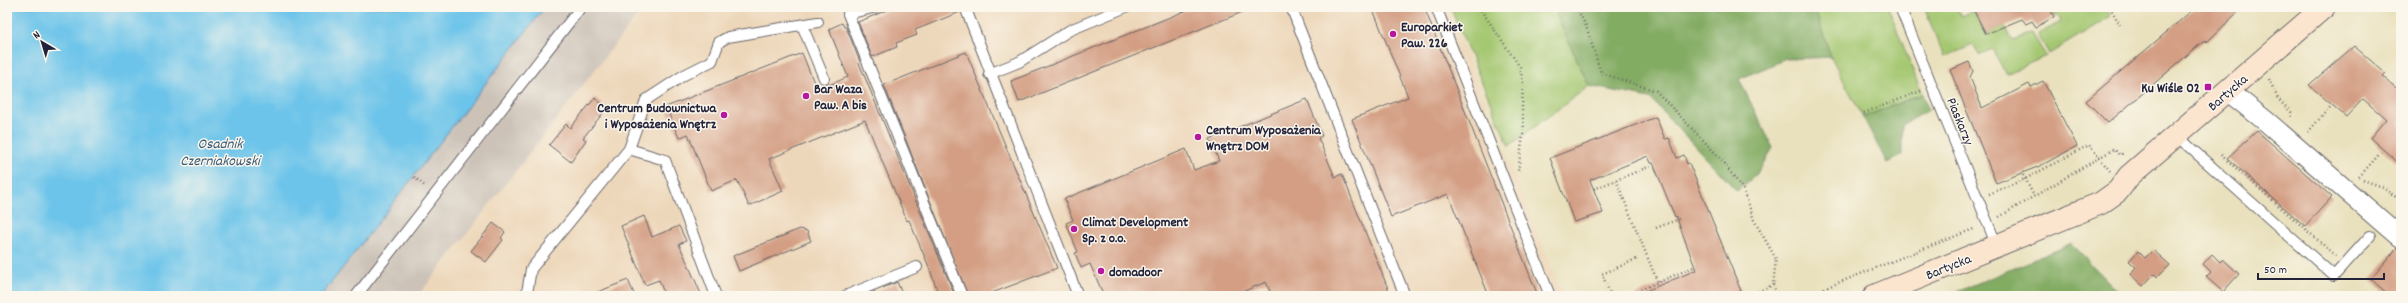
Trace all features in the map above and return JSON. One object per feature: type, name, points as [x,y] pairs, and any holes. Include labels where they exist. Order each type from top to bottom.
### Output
[{"type":"street","name":"Bartycka","points":[[1874,296],[2066,216],[2108,182],[2129,176],[2177,136],[2324,7]]},
{"type":"street","points":[[2228,91],[2267,122],[2401,238]]},
{"type":"lane","points":[[356,296],[581,7]]},
{"type":"lane","points":[[876,7],[848,14],[962,296]]},
{"type":"lane","points":[[965,7],[989,74],[1078,296]]},
{"type":"lane","points":[[989,74],[1019,62],[1070,30],[1126,7]]},
{"type":"lane","points":[[1291,7],[1405,296]]},
{"type":"lane","points":[[1436,7],[1550,296]]},
{"type":"lane","name":"Piaskarzy","points":[[1900,7],[1997,246]]},
{"type":"lane","points":[[528,296],[531,269],[630,149],[646,100],[684,75],[712,61],[719,42],[728,37],[818,22]]},
{"type":"lane","points":[[802,25],[824,78]]},
{"type":"lane","points":[[2177,136],[2334,276],[2370,236]]},
{"type":"lane","points":[[630,149],[665,160],[716,296]]},
{"type":"lane","points":[[845,296],[855,294],[917,267]]},
{"type":"path","points":[[1479,7],[1520,67],[1523,83],[1522,109],[1524,128],[1518,171]]},
{"type":"path","points":[[1576,7],[1586,26],[1602,73],[1656,91],[1721,159],[1744,191],[1754,220],[1776,259],[1773,286],[1779,296],[1787,296]]},
{"type":"path","points":[[2110,7],[2120,25]]},
{"type":"path","points":[[2265,74],[2278,99],[2292,112],[2290,117],[2296,122]]},
{"type":"path","points":[[1864,113],[1932,87]]},
{"type":"path","points":[[2308,132],[2332,105]]},
{"type":"path","points":[[2302,127],[2313,137]]},
{"type":"path","points":[[1978,198],[2025,179],[2089,145],[2111,173],[2106,176]]},
{"type":"path","points":[[1806,296],[1988,223],[2114,149]]},
{"type":"path","points":[[2359,177],[2383,150]]},
{"type":"path","points":[[2220,154],[2345,264]]},
{"type":"path","points":[[1594,189],[1653,165]]},
{"type":"path","points":[[2354,173],[2359,177],[2383,187],[2401,201]]},
{"type":"path","points":[[2023,175],[2034,196]]},
{"type":"path","points":[[414,178],[428,189]]},
{"type":"path","points":[[1616,180],[1658,283]]},
{"type":"path","points":[[1656,228],[1679,219]]},
{"type":"path","points":[[1611,296],[1602,274],[1637,259]]},
{"type":"path","points":[[1626,296],[1696,266]]},
{"type":"path","points":[[1747,296],[1773,286]]},
{"type":"shaded area","name":"Osadnik Czerniakowski","points":[[7,7],[644,7],[418,296],[7,296]]},
{"type":"shaded area","name":"Centrum Wyposażenia Wnętrz DOM","points":[[644,7],[1447,7],[1563,296],[418,296]]},
{"type":"green space","points":[[1450,7],[1553,7],[1589,86],[1509,146]]},
{"type":"green space","points":[[1553,7],[1814,7],[1831,57],[1786,59],[1739,79],[1773,148],[1756,175],[1737,191],[1650,98],[1589,86]]},
{"type":"green space","points":[[1814,7],[1888,7],[1922,94],[1863,117],[1831,57]]},
{"type":"green space","points":[[1924,7],[1956,7],[1961,16],[1973,10],[1986,34],[2004,25],[2013,40],[2032,33],[2046,56],[2006,74],[1992,49],[1979,55],[1973,45],[1944,57]]},
{"type":"green space","points":[[2049,7],[2106,7],[2111,16],[2049,54],[2038,34],[2061,22],[2058,15],[2055,17]]},
{"type":"green space","points":[[1922,94],[1929,110],[1902,125],[1902,155],[1887,163],[1863,117]]},
{"type":"green space","points":[[2071,244],[2123,296],[1947,296]]},
{"type":"water","name":"Osadnik Czerniakowski","points":[[7,7],[545,7],[321,296],[7,296]]},
{"type":"building","points":[[895,7],[959,7],[960,12],[915,30],[917,35],[896,43],[897,47],[872,57],[858,22]]},
{"type":"building","points":[[1195,7],[1255,7],[1019,102],[1011,81]]},
{"type":"building","points":[[1372,7],[1424,7],[1538,296],[1489,296],[1448,194],[1391,217],[1352,119],[1408,97]]},
{"type":"building","points":[[1972,7],[2059,7],[2051,11],[2054,17],[2036,27],[2032,21],[2026,24],[2022,19],[1986,34]]},
{"type":"building","points":[[2196,7],[2243,7],[2207,42],[2205,40],[2108,123],[2086,101]]},
{"type":"building","points":[[842,23],[844,27],[846,27],[860,62],[859,63],[955,296],[939,296],[929,267],[909,220],[907,221],[865,120],[769,159],[783,191],[749,206],[737,180],[711,191],[688,134],[679,138],[666,107],[802,53],[817,90],[848,77],[829,29]]},
{"type":"building","points":[[2354,46],[2385,73],[2382,76],[2401,92],[2401,165],[2370,138],[2386,119],[2363,99],[2346,117],[2309,85]]},
{"type":"building","points":[[966,52],[1057,268],[992,293],[993,296],[968,296],[884,85]]},
{"type":"building","points":[[1969,62],[1973,71],[1970,77],[1982,108],[2029,84],[2031,87],[2043,81],[2077,146],[2040,166],[1996,183],[1950,70]]},
{"type":"building","points":[[595,98],[607,108],[583,138],[586,140],[571,162],[549,145],[566,124],[570,128]]},
{"type":"building","points":[[1307,99],[1322,136],[1318,138],[1335,177],[1342,174],[1391,296],[1272,296],[1266,282],[1232,296],[1104,296],[1090,264],[1081,268],[1075,253],[1078,252],[1066,223],[1073,220],[1064,199],[1186,149],[1194,170],[1219,161],[1210,139]]},
{"type":"building","points":[[1656,117],[1665,139],[1669,138],[1677,158],[1684,155],[1687,164],[1689,163],[1741,291],[1730,296],[1634,296],[1696,270],[1676,216],[1675,217],[1653,163],[1651,163],[1648,156],[1590,180],[1603,213],[1574,222],[1550,158]]},
{"type":"building","points":[[2257,131],[2332,197],[2305,226],[2227,158]]},
{"type":"building","points":[[644,216],[652,237],[679,226],[686,241],[679,244],[702,296],[665,296],[659,280],[645,285],[621,226]]},
{"type":"building","points":[[493,223],[505,232],[501,238],[503,240],[486,262],[471,251]]},
{"type":"building","points":[[800,229],[807,231],[811,241],[739,271],[733,256]]},
{"type":"building","points":[[2397,248],[2401,249],[2401,296],[2390,296],[2371,279]]},
{"type":"building","points":[[2153,250],[2170,265],[2158,277],[2154,274],[2143,286],[2130,274],[2136,267],[2129,261],[2138,251],[2145,258]]},
{"type":"building","points":[[2212,254],[2220,262],[2223,259],[2239,274],[2223,292],[2206,277],[2211,272],[2203,264]]},
{"type":"building","points":[[628,280],[635,296],[590,296],[590,295]]},
{"type":"building","points":[[897,282],[903,296],[863,296],[866,295]]},
{"type":"place","name":"Europarkiet Paw. 226","points":[[1393,34]]},
{"type":"place","name":"Ku Wiśle 02","points":[[2208,87]]},
{"type":"place","name":"Bar Waza Paw. A bis","points":[[806,96]]},
{"type":"place","name":"Centrum Budownictwa i Wyposażenia Wnętrz","points":[[724,115]]},
{"type":"place","name":"Centrum Wyposażenia Wnętrz DOM","points":[[1198,137]]},
{"type":"place","name":"Climat Development Sp. z o.o.","points":[[1074,229]]},
{"type":"place","name":"domadoor","points":[[1101,271]]}]
